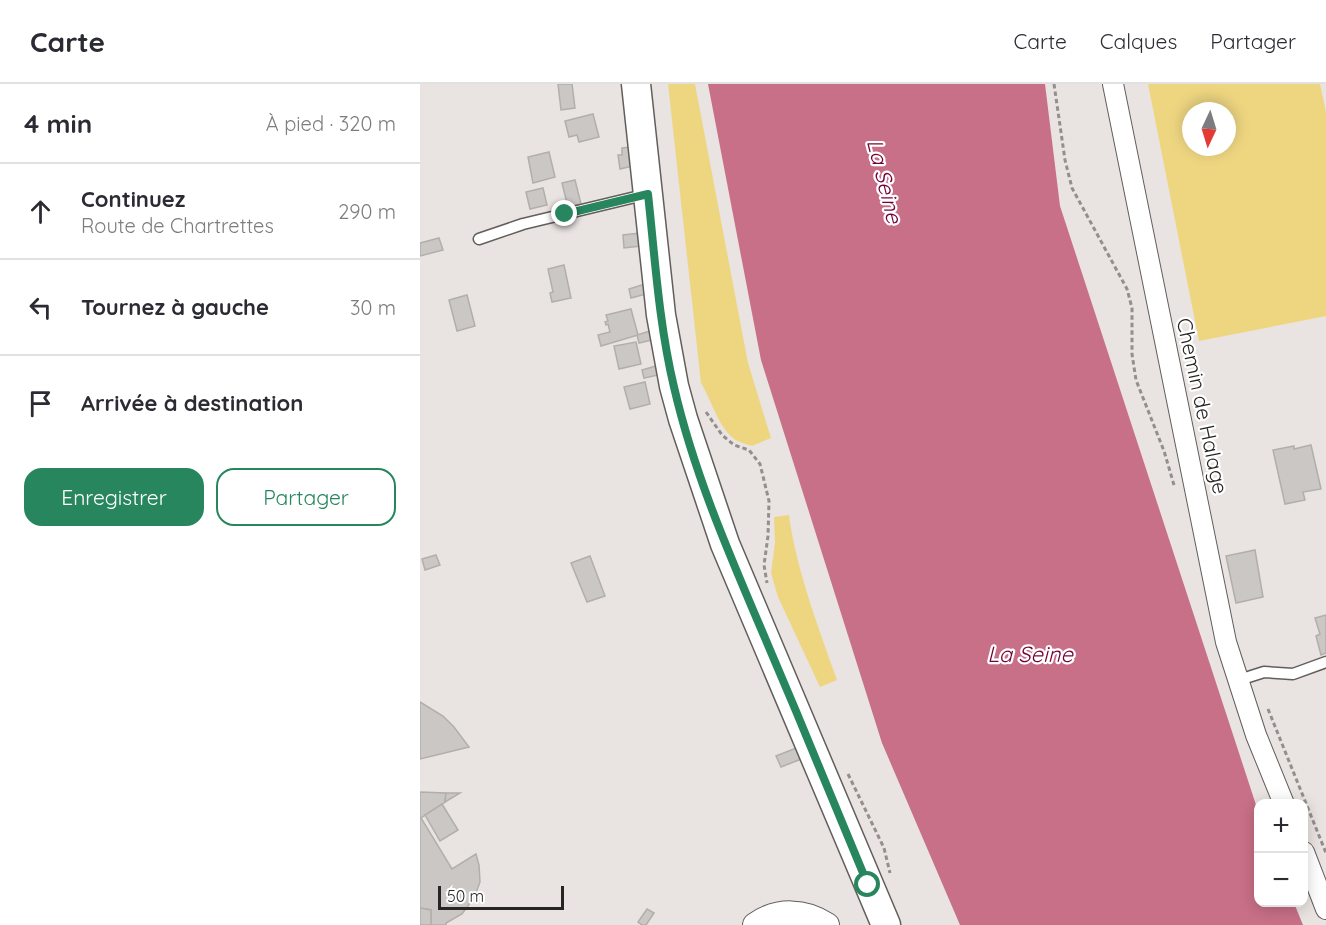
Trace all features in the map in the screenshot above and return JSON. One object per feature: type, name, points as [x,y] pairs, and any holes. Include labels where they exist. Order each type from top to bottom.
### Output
[{"type":"main road","points":[[636,84],[661,315],[667,354],[680,408],[725,544],[886,925]]},
{"type":"street","name":"Chemin de Halage","points":[[1113,84],[1226,642],[1257,735],[1282,799]]},
{"type":"street","points":[[1304,853],[1324,898]]},
{"type":"street","points":[[755,925],[774,915],[786,913],[809,916],[827,925]]},
{"type":"lane","points":[[479,239],[523,224],[648,194]]},
{"type":"lane","points":[[1239,680],[1264,672],[1293,674],[1326,662]]},
{"type":"path","points":[[1054,84],[1065,160],[1072,188],[1127,289],[1132,308],[1132,354],[1136,380],[1164,451],[1177,496]]},
{"type":"path","points":[[704,405],[707,414],[722,435],[734,445],[749,450],[760,464],[768,501],[768,536],[764,565],[769,591]]},
{"type":"path","points":[[844,764],[884,848],[891,877]]},
{"type":"shaded area","points":[[668,84],[695,84],[748,363],[771,438],[752,446],[737,441],[728,433],[701,383]]},
{"type":"shaded area","points":[[1148,84],[1320,84],[1326,112],[1326,316],[1199,341]]},
{"type":"shaded area","points":[[789,515],[803,577],[837,680],[820,687],[778,597],[771,573],[775,543],[774,517]]},
{"type":"water","name":"La Seine","points":[[708,84],[1045,84],[1060,206],[1254,799],[1254,907],[1296,907],[1303,925],[960,925],[882,743],[761,360]]},
{"type":"building","points":[[558,84],[572,84],[575,108],[561,110]]},
{"type":"building","points":[[593,114],[599,137],[579,142],[577,135],[569,137],[565,121]]},
{"type":"building","points":[[631,147],[633,166],[620,169],[618,155],[622,155],[622,148]]},
{"type":"building","points":[[549,152],[555,177],[533,183],[528,157]]},
{"type":"building","points":[[575,180],[581,204],[568,207],[562,183]]},
{"type":"building","points":[[543,188],[547,205],[530,209],[526,192]]},
{"type":"building","points":[[640,233],[641,246],[624,248],[623,235]]},
{"type":"building","points":[[439,238],[443,250],[420,256],[420,243]]},
{"type":"building","points":[[564,265],[571,298],[552,302],[550,293],[553,292],[548,269]]},
{"type":"building","points":[[645,284],[646,294],[631,298],[629,289]]},
{"type":"building","points":[[467,295],[475,326],[457,331],[449,300]]},
{"type":"building","points":[[631,309],[638,335],[601,346],[598,335],[610,332],[605,322],[608,321],[606,315]]},
{"type":"building","points":[[650,331],[652,340],[639,343],[637,335]]},
{"type":"building","points":[[636,342],[641,364],[619,369],[614,346]]},
{"type":"building","points":[[656,366],[658,375],[644,378],[642,370]]},
{"type":"building","points":[[645,382],[650,404],[630,409],[624,387]]},
{"type":"building","points":[[1311,445],[1321,489],[1303,492],[1305,500],[1285,504],[1273,450]]},
{"type":"building","points":[[1255,550],[1263,597],[1236,603],[1226,556]]},
{"type":"building","points":[[436,555],[440,565],[425,570],[422,559]]},
{"type":"building","points":[[590,556],[605,596],[587,602],[571,563]]},
{"type":"building","points":[[1326,615],[1326,653],[1321,655],[1316,636],[1320,634],[1315,618]]},
{"type":"building","points":[[420,702],[443,716],[469,747],[420,759]]},
{"type":"building","points":[[799,747],[804,758],[781,767],[776,756]]},
{"type":"building","points":[[420,792],[446,793],[445,802],[421,818],[452,869],[476,854],[479,865],[480,882],[474,898],[462,914],[446,925],[431,925],[431,910],[420,908]]},
{"type":"building","points":[[446,793],[460,793],[445,802]]},
{"type":"building","points":[[442,804],[458,830],[440,841],[425,815]]},
{"type":"building","points":[[420,908],[431,910],[431,925],[420,925]]},
{"type":"building","points":[[647,909],[654,913],[646,925],[642,925],[638,922]]},
{"type":"route","points":[[565,214],[648,194],[661,315],[667,354],[682,419],[725,544],[868,885]]}]
